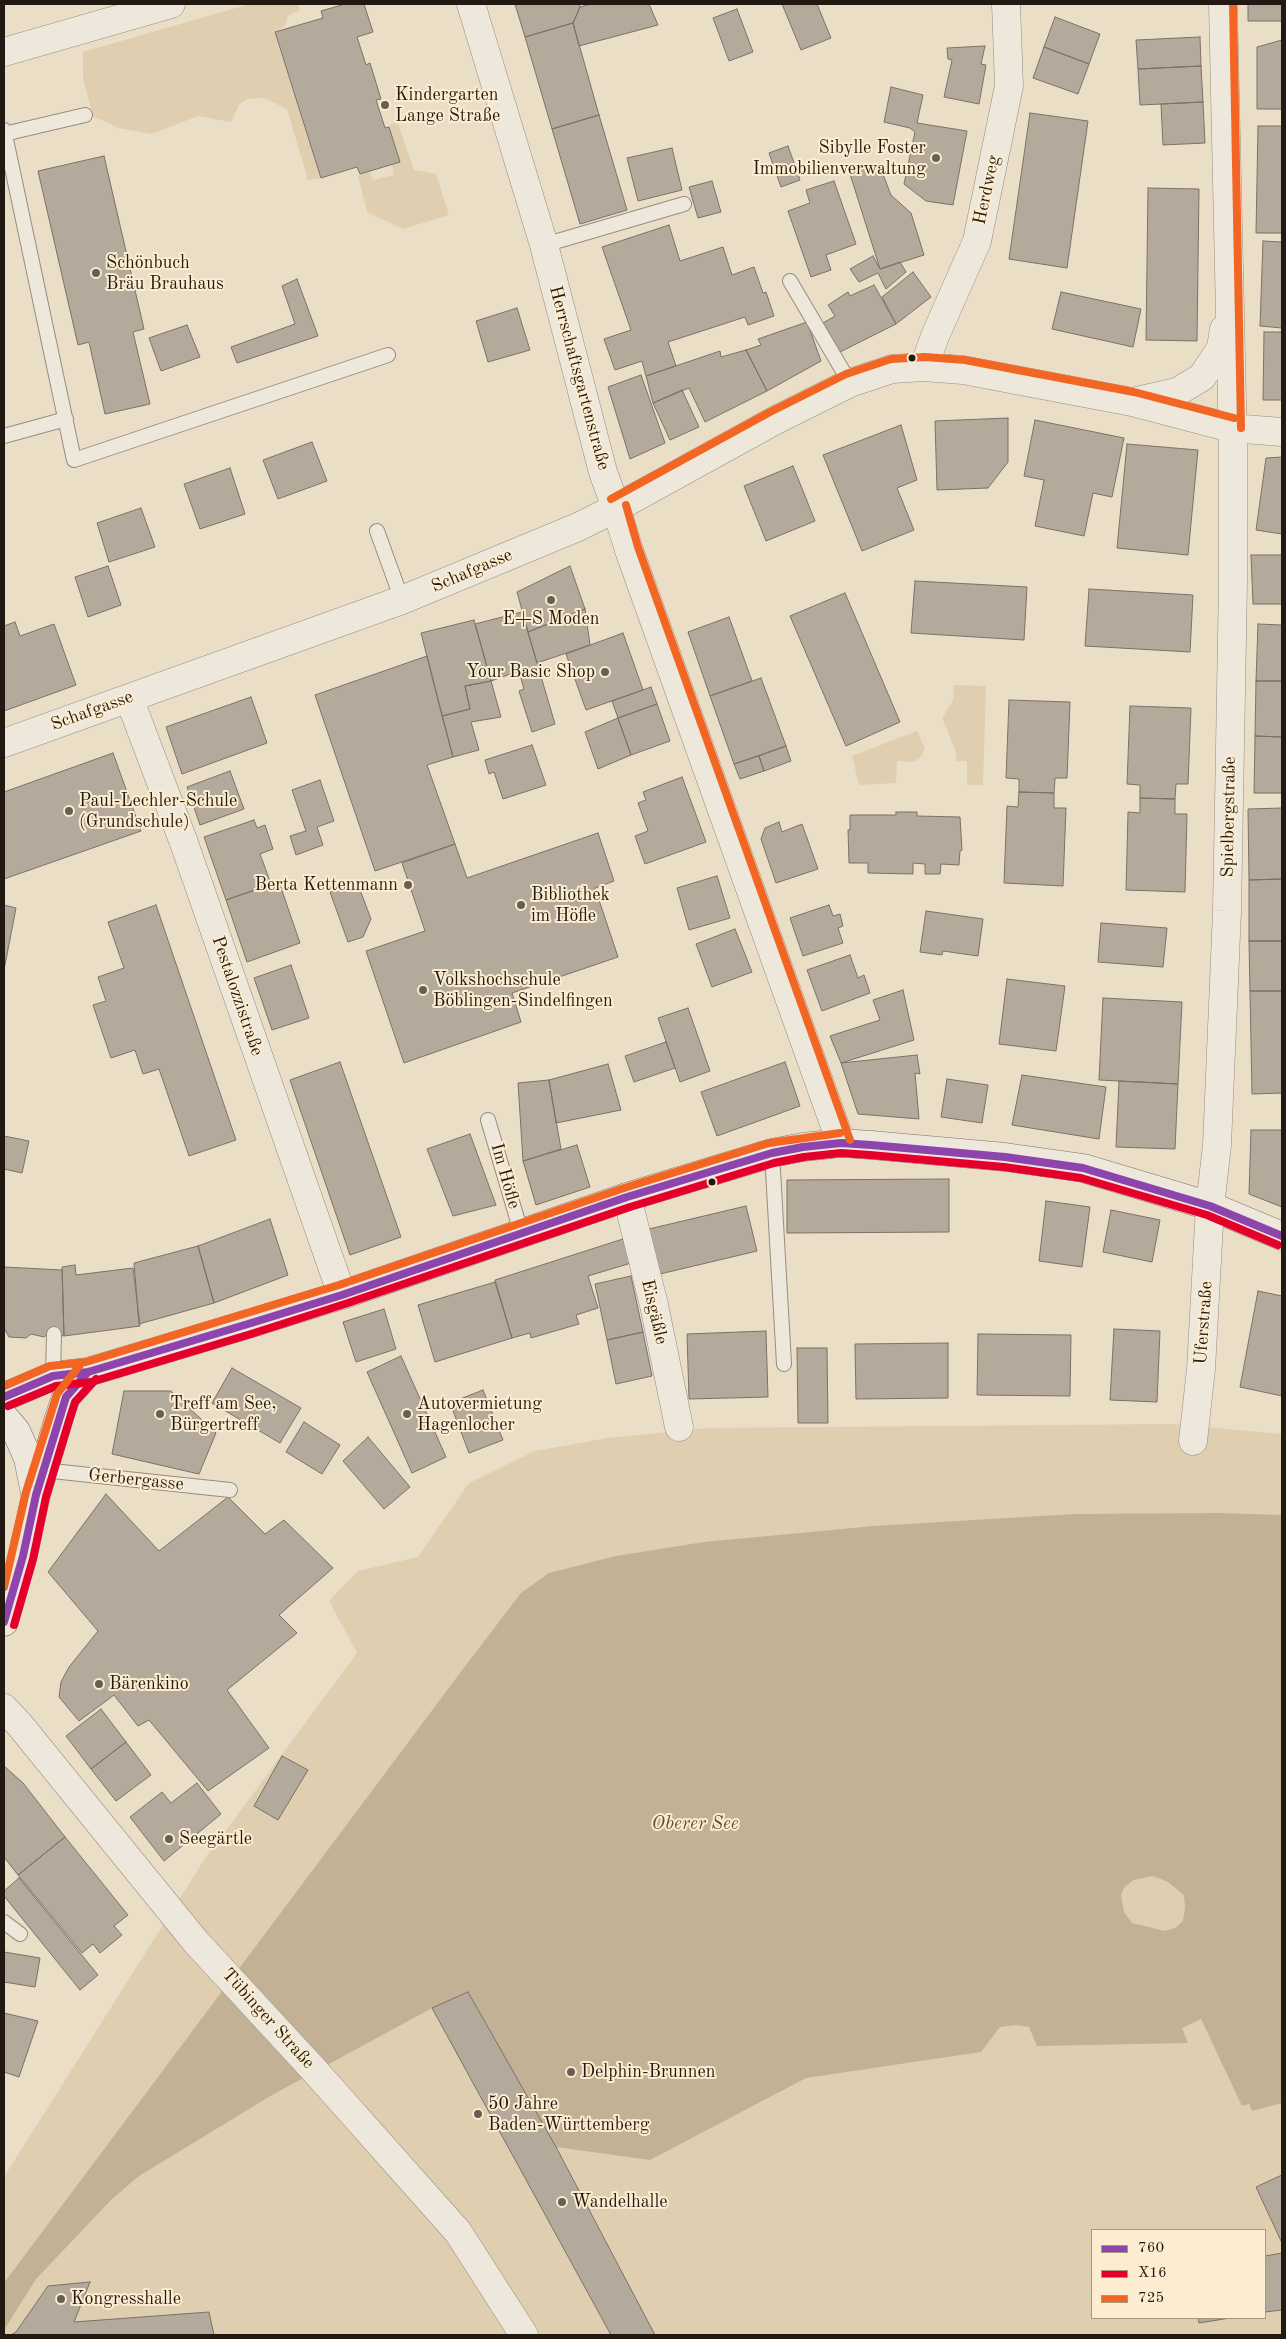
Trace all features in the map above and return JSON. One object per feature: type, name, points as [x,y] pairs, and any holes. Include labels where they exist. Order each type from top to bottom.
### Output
[{"type":"street","points":[[4,52],[171,4]]},
{"type":"street","name":"Herrschaftsgartenstraße","points":[[471,4],[544,245],[604,472],[628,550],[841,1143]]},
{"type":"street","name":"Herdweg","points":[[924,367],[935,336],[976,241],[1009,86],[1006,4]]},
{"type":"street","points":[[1132,402],[1177,392],[1202,377],[1221,348],[1229,298],[1223,4]]},
{"type":"street","name":"Spielbergstraße","points":[[1210,1206],[1217,1145],[1228,905],[1233,582],[1229,298]]},
{"type":"street","name":"Schafgasse","points":[[4,743],[402,600],[578,527],[774,421],[850,384],[892,369],[924,367],[963,370],[1132,402],[1231,428],[1282,432]]},
{"type":"street","name":"Pestalozzistraße","points":[[129,698],[187,852],[342,1295]]},
{"type":"street","points":[[4,1397],[53,1376],[88,1372],[342,1295],[626,1197],[772,1154],[841,1143],[948,1151],[1083,1168],[1210,1206],[1282,1236]]},
{"type":"street","name":"Eisgäßle","points":[[626,1197],[654,1305],[679,1427]]},
{"type":"street","name":"Uferstraße","points":[[1193,1441],[1201,1369],[1210,1206]]},
{"type":"street","points":[[4,1622],[23,1556],[39,1482],[66,1397],[88,1372]]},
{"type":"street","points":[[4,1417],[16,1431],[39,1482]]},
{"type":"street","name":"Tübinger Straße","points":[[4,1708],[196,1942],[232,1979],[458,2232],[519,2333]]},
{"type":"lane","points":[[85,115],[4,132],[74,460],[388,355]]},
{"type":"lane","points":[[544,245],[684,204]]},
{"type":"lane","points":[[790,281],[850,384]]},
{"type":"lane","points":[[4,436],[66,419]]},
{"type":"lane","points":[[377,531],[402,600]]},
{"type":"lane","name":"Im Höfle","points":[[488,1120],[521,1232]]},
{"type":"lane","points":[[772,1154],[784,1364]]},
{"type":"lane","points":[[53,1376],[54,1334]]},
{"type":"lane","name":"Gerbergasse","points":[[39,1482],[230,1490]]},
{"type":"lane","points":[[4,1922],[20,1934]]},
{"type":"shaded area","points":[[250,4],[298,4],[300,10],[288,16],[284,27],[274,32],[321,178],[308,180],[287,109],[264,98],[247,99],[239,105],[231,122],[198,116],[152,134],[119,128],[93,116],[83,78],[83,52]]},
{"type":"shaded area","points":[[392,123],[398,124],[414,170],[436,174],[449,215],[403,229],[367,212],[358,176],[369,171],[373,180],[394,175],[392,164],[400,161],[389,127]]},
{"type":"shaded area","points":[[954,685],[986,686],[983,785],[967,785],[967,761],[956,761],[956,752],[942,718],[953,701]]},
{"type":"shaded area","points":[[917,731],[925,749],[920,758],[913,762],[897,761],[896,783],[859,785],[852,756]]},
{"type":"shaded area","points":[[1173,1424],[1282,1434],[1282,2335],[4,2335],[4,2177],[204,1860],[357,1653],[329,1601],[358,1571],[418,1557],[469,1483],[535,1451],[608,1438],[708,1428]]},
{"type":"water","name":"Oberer See","points":[[1219,1513],[1282,1515],[1282,2103],[1252,2111],[1249,2104],[1242,2106],[1201,2019],[1182,2028],[1188,2043],[1037,2046],[1029,2027],[1015,2025],[1000,2027],[981,2052],[806,2078],[650,2160],[556,2147],[468,1992],[432,2008],[272,2095],[139,2176],[112,2199],[36,2279],[4,2330],[4,2283],[521,1593],[549,1573],[616,1556],[704,1542],[874,1526],[1074,1514]],"holes":[[[1153,1876],[1168,1882],[1184,1895],[1183,1921],[1175,1928],[1165,1931],[1132,1923],[1124,1912],[1121,1895],[1124,1888],[1133,1880]]]},
{"type":"building","points":[[345,4],[364,4],[373,32],[357,37],[366,65],[370,63],[381,99],[376,100],[385,128],[389,127],[400,162],[360,174],[357,167],[321,178],[275,32],[323,18],[321,11]]},
{"type":"building","points":[[515,4],[579,4],[580,7],[573,23],[525,37]]},
{"type":"building","points":[[591,4],[649,4],[658,25],[579,46],[573,23],[580,7]]},
{"type":"building","points":[[782,4],[817,4],[831,38],[801,50]]},
{"type":"building","points":[[1248,4],[1282,4],[1282,21],[1248,21]]},
{"type":"building","points":[[737,9],[753,52],[729,61],[713,18]]},
{"type":"building","points":[[1055,17],[1100,34],[1089,64],[1044,47]]},
{"type":"building","points":[[573,23],[599,115],[552,129],[525,37]]},
{"type":"building","points":[[1200,37],[1201,66],[1138,69],[1136,40]]},
{"type":"building","points":[[1282,40],[1282,109],[1257,109],[1257,47]]},
{"type":"building","points":[[985,46],[981,64],[986,65],[979,104],[944,97],[952,60],[948,59],[947,48]]},
{"type":"building","points":[[1044,47],[1089,64],[1078,94],[1033,78]]},
{"type":"building","points":[[1201,66],[1203,102],[1140,105],[1138,69]]},
{"type":"building","name":"Sibylle Foster Immobilienverwaltung","points":[[891,87],[923,95],[917,123],[967,131],[953,205],[926,201],[904,184],[915,132],[910,128],[884,122]]},
{"type":"building","points":[[1203,102],[1205,143],[1163,145],[1161,104]]},
{"type":"building","points":[[1030,113],[1088,121],[1067,268],[1009,259]]},
{"type":"building","points":[[599,115],[627,210],[580,224],[552,129]]},
{"type":"building","points":[[1258,126],[1282,126],[1282,233],[1256,233]]},
{"type":"building","points":[[788,146],[800,180],[781,187],[769,153]]},
{"type":"building","points":[[672,148],[682,190],[638,201],[627,158]]},
{"type":"building","name":"Schönbuch Bräu Brauhaus","points":[[104,156],[144,329],[133,332],[150,404],[105,414],[89,342],[78,345],[38,171]]},
{"type":"building","points":[[879,164],[891,195],[911,213],[924,255],[880,269],[850,174]]},
{"type":"building","points":[[712,181],[721,212],[698,218],[689,187]]},
{"type":"building","points":[[834,181],[856,244],[826,255],[831,270],[811,277],[788,211],[810,203],[806,190]]},
{"type":"building","points":[[1148,188],[1199,189],[1197,341],[1146,340]]},
{"type":"building","points":[[669,225],[680,261],[723,247],[732,275],[754,267],[763,293],[766,292],[774,316],[748,325],[745,317],[668,342],[676,366],[646,376],[642,361],[615,370],[604,339],[631,330],[602,247]]},
{"type":"building","points":[[1263,241],[1282,242],[1282,328],[1260,326]]},
{"type":"building","points":[[873,256],[880,269],[900,262],[906,272],[886,289],[878,273],[859,282],[850,269]]},
{"type":"building","points":[[913,272],[931,297],[896,324],[882,297]]},
{"type":"building","points":[[297,279],[318,336],[237,363],[231,347],[295,324],[282,286]]},
{"type":"building","points":[[874,285],[896,324],[840,352],[823,323],[835,316],[828,305],[848,292],[850,296]]},
{"type":"building","points":[[1061,292],[1141,309],[1133,347],[1052,329]]},
{"type":"building","points":[[517,308],[530,350],[488,362],[476,321]]},
{"type":"building","points":[[807,322],[821,361],[767,391],[746,350],[761,345],[758,339]]},
{"type":"building","points":[[187,325],[200,357],[161,371],[149,338]]},
{"type":"building","points":[[1264,332],[1282,332],[1282,400],[1263,400]]},
{"type":"building","points":[[746,350],[767,391],[705,422],[689,388],[653,403],[646,376],[720,351],[721,357]]},
{"type":"building","points":[[641,375],[665,443],[630,459],[608,387]]},
{"type":"building","points":[[682,390],[699,427],[670,440],[653,403]]},
{"type":"building","points":[[1008,418],[1008,462],[988,488],[937,490],[935,421]]},
{"type":"building","points":[[1035,420],[1124,438],[1112,497],[1093,493],[1084,536],[1035,526],[1044,480],[1024,476]]},
{"type":"building","points":[[901,425],[917,480],[897,488],[914,530],[862,551],[823,455]]},
{"type":"building","points":[[312,442],[327,481],[278,499],[263,460]]},
{"type":"building","points":[[1127,444],[1198,450],[1188,555],[1117,548]]},
{"type":"building","points":[[1282,457],[1282,534],[1256,530],[1266,458]]},
{"type":"building","points":[[793,466],[815,521],[766,541],[744,486]]},
{"type":"building","points":[[230,468],[245,514],[200,529],[184,484]]},
{"type":"building","points":[[141,508],[155,547],[109,562],[97,523]]},
{"type":"building","points":[[1251,555],[1282,555],[1282,604],[1253,604]]},
{"type":"building","points":[[108,566],[121,605],[88,617],[75,577]]},
{"type":"building","name":"E+S Moden","points":[[570,566],[585,609],[528,632],[517,592]]},
{"type":"building","points":[[915,581],[1027,587],[1024,640],[911,633]]},
{"type":"building","points":[[1089,589],[1193,595],[1190,652],[1085,646]]},
{"type":"building","points":[[845,593],[900,722],[846,746],[790,616]]},
{"type":"building","points":[[585,609],[590,645],[537,663],[528,632]]},
{"type":"building","points":[[522,612],[555,724],[532,732],[519,691],[524,689],[519,671],[491,681],[475,624]]},
{"type":"building","points":[[729,617],[752,681],[710,696],[688,632]]},
{"type":"building","points":[[474,620],[491,681],[465,686],[470,709],[442,716],[421,633]]},
{"type":"building","points":[[15,622],[20,636],[54,624],[76,685],[4,711],[4,626]]},
{"type":"building","points":[[1258,624],[1282,625],[1282,681],[1256,681]]},
{"type":"building","name":"Your Basic Shop","points":[[623,633],[643,690],[586,710],[566,654]]},
{"type":"building","points":[[427,656],[453,757],[427,765],[455,844],[375,871],[315,695]]},
{"type":"building","points":[[761,678],[786,746],[734,764],[710,696]]},
{"type":"building","points":[[491,681],[501,717],[471,722],[479,750],[453,757],[442,716],[470,709],[465,686]]},
{"type":"building","points":[[1256,681],[1282,681],[1282,737],[1255,736]]},
{"type":"building","points":[[651,687],[657,704],[618,718],[612,701]]},
{"type":"building","points":[[251,697],[267,743],[182,774],[166,727]]},
{"type":"building","points":[[1009,700],[1070,702],[1067,778],[1055,778],[1054,793],[1019,792],[1019,779],[1006,778]]},
{"type":"building","points":[[657,704],[670,741],[631,755],[618,718]]},
{"type":"building","points":[[1130,706],[1191,708],[1188,784],[1176,784],[1175,799],[1140,798],[1140,785],[1127,784]]},
{"type":"building","points":[[618,718],[631,755],[598,769],[585,732]]},
{"type":"building","points":[[1255,736],[1282,737],[1282,793],[1254,793]]},
{"type":"building","points":[[532,745],[546,785],[503,799],[494,772],[489,774],[485,760]]},
{"type":"building","points":[[786,746],[791,761],[764,771],[759,756]]},
{"type":"building","name":"Paul-Lechler-Schule (Grundschule)","points":[[113,753],[141,831],[4,879],[4,792]]},
{"type":"building","points":[[759,756],[764,771],[740,779],[734,764]]},
{"type":"building","points":[[230,771],[244,809],[200,825],[187,787]]},
{"type":"building","points":[[682,777],[706,842],[645,864],[635,836],[648,831],[638,803],[646,800],[643,792]]},
{"type":"building","points":[[320,780],[334,821],[317,827],[323,845],[296,855],[290,836],[306,831],[292,790]]},
{"type":"building","points":[[1019,792],[1054,793],[1054,808],[1066,808],[1063,886],[1004,883],[1007,806],[1018,807]]},
{"type":"building","points":[[1140,798],[1175,799],[1175,814],[1187,814],[1185,892],[1126,890],[1128,812],[1140,813]]},
{"type":"building","points":[[1282,808],[1282,879],[1249,880],[1248,809]]},
{"type":"building","points":[[896,812],[917,812],[917,816],[960,817],[962,850],[960,851],[959,865],[941,864],[940,874],[925,874],[925,864],[913,863],[913,874],[868,873],[868,863],[849,863],[848,830],[850,830],[850,815],[896,815]]},
{"type":"building","points":[[254,820],[257,828],[265,825],[273,849],[260,854],[271,884],[226,900],[204,837]]},
{"type":"building","points":[[779,822],[782,832],[802,824],[818,869],[776,883],[761,839],[765,828]]},
{"type":"building","points":[[598,833],[614,881],[595,888],[618,957],[512,993],[521,1022],[404,1063],[366,951],[425,931],[402,863],[455,844],[467,878]]},
{"type":"building","points":[[717,876],[730,918],[689,930],[677,888]]},
{"type":"building","points":[[1282,879],[1282,941],[1249,941],[1249,880]]},
{"type":"building","points":[[279,882],[300,943],[247,962],[226,900]]},
{"type":"building","points":[[357,882],[371,919],[363,937],[348,942],[330,892]]},
{"type":"building","points":[[4,905],[16,908],[4,970]]},
{"type":"building","points":[[156,905],[236,1140],[189,1156],[159,1069],[143,1074],[135,1050],[111,1058],[93,1005],[106,1001],[98,977],[124,968],[108,922]]},
{"type":"building","points":[[829,905],[833,916],[840,914],[843,926],[838,928],[843,943],[803,956],[790,918]]},
{"type":"building","points":[[926,911],[983,919],[978,956],[943,951],[942,955],[920,952]]},
{"type":"building","points":[[1101,923],[1167,928],[1163,967],[1098,962]]},
{"type":"building","points":[[735,929],[752,972],[712,987],[696,944]]},
{"type":"building","points":[[1249,941],[1282,941],[1282,991],[1250,991]]},
{"type":"building","points":[[850,955],[858,978],[864,975],[870,993],[822,1011],[807,970]]},
{"type":"building","points":[[291,965],[309,1018],[272,1030],[254,978]]},
{"type":"building","points":[[1007,979],[1065,986],[1056,1051],[999,1044]]},
{"type":"building","points":[[903,990],[914,1040],[841,1063],[830,1036],[880,1020],[873,1000]]},
{"type":"building","points":[[1250,991],[1282,991],[1282,1093],[1252,1094]]},
{"type":"building","points":[[1103,998],[1182,1002],[1178,1084],[1099,1080]]},
{"type":"building","points":[[688,1008],[710,1071],[680,1082],[658,1018]]},
{"type":"building","points":[[666,1042],[675,1068],[634,1082],[625,1056]]},
{"type":"building","points":[[917,1055],[920,1074],[915,1073],[919,1119],[858,1114],[841,1063]]},
{"type":"building","points":[[340,1062],[401,1237],[350,1255],[290,1080]]},
{"type":"building","points":[[785,1062],[800,1106],[717,1136],[701,1092]]},
{"type":"building","points":[[608,1064],[621,1110],[556,1123],[549,1080]]},
{"type":"building","points":[[1022,1075],[1106,1087],[1099,1139],[1012,1125]]},
{"type":"building","points":[[947,1079],[988,1085],[982,1123],[941,1117]]},
{"type":"building","points":[[549,1080],[561,1149],[523,1161],[518,1083]]},
{"type":"building","points":[[1119,1081],[1178,1084],[1175,1149],[1116,1147]]},
{"type":"building","points":[[1251,1130],[1282,1130],[1282,1207],[1249,1194]]},
{"type":"building","points":[[470,1134],[496,1205],[453,1216],[427,1149]]},
{"type":"building","points":[[4,1136],[29,1141],[22,1173],[4,1169]]},
{"type":"building","points":[[577,1145],[590,1187],[536,1205],[523,1161]]},
{"type":"building","points":[[949,1179],[949,1232],[787,1233],[787,1180]]},
{"type":"building","points":[[1046,1201],[1090,1207],[1082,1267],[1039,1261]]},
{"type":"building","points":[[746,1206],[757,1251],[660,1274],[649,1229]]},
{"type":"building","points":[[1111,1210],[1160,1220],[1152,1262],[1103,1252]]},
{"type":"building","points":[[270,1219],[288,1275],[214,1303],[198,1246]]},
{"type":"building","points":[[623,1239],[631,1263],[588,1276],[598,1308],[576,1315],[579,1324],[531,1338],[530,1333],[512,1338],[495,1280]]},
{"type":"building","points":[[198,1246],[214,1303],[139,1324],[134,1263]]},
{"type":"building","points":[[75,1265],[76,1275],[133,1268],[140,1326],[64,1336],[62,1267]]},
{"type":"building","points":[[4,1267],[62,1270],[64,1336],[49,1333],[44,1337],[31,1334],[26,1338],[9,1337],[4,1328]]},
{"type":"building","points":[[631,1276],[643,1332],[607,1340],[595,1284]]},
{"type":"building","points":[[495,1282],[512,1338],[435,1362],[418,1305]]},
{"type":"building","points":[[1258,1291],[1282,1296],[1282,1396],[1240,1387]]},
{"type":"building","points":[[384,1309],[396,1349],[356,1362],[343,1322]]},
{"type":"building","points":[[1114,1329],[1160,1331],[1157,1402],[1110,1400]]},
{"type":"building","points":[[766,1331],[768,1397],[689,1399],[687,1334]]},
{"type":"building","points":[[643,1332],[652,1376],[616,1384],[607,1340]]},
{"type":"building","points":[[978,1334],[1071,1335],[1070,1396],[977,1395]]},
{"type":"building","points":[[948,1343],[948,1398],[856,1399],[855,1344]]},
{"type":"building","points":[[797,1348],[827,1348],[828,1423],[798,1423]]},
{"type":"building","name":"Autovermietung Hagenlocher","points":[[401,1356],[446,1457],[412,1473],[367,1372]]},
{"type":"building","points":[[232,1368],[301,1408],[280,1443],[212,1403]]},
{"type":"building","points":[[483,1390],[503,1440],[469,1453],[450,1403]]},
{"type":"building","points":[[124,1391],[171,1391],[216,1433],[199,1474],[112,1454]]},
{"type":"building","points":[[304,1422],[340,1445],[322,1474],[286,1452]]},
{"type":"building","points":[[368,1437],[410,1487],[384,1509],[343,1461]]},
{"type":"building","points":[[106,1494],[159,1551],[228,1497],[265,1534],[284,1520],[333,1568],[279,1615],[297,1633],[227,1690],[269,1748],[208,1791],[149,1720],[138,1726],[114,1695],[79,1721],[59,1697],[61,1682],[69,1667],[98,1631],[48,1572]]},
{"type":"building","points":[[101,1709],[126,1742],[91,1769],[66,1736]]},
{"type":"building","points":[[126,1742],[151,1775],[116,1801],[91,1769]]},
{"type":"building","points":[[282,1756],[308,1770],[278,1820],[254,1806]]},
{"type":"building","points":[[4,1766],[23,1783],[65,1837],[18,1875],[4,1857]]},
{"type":"building","name":"Seegärtle","points":[[197,1783],[221,1814],[164,1861],[130,1817],[162,1792],[171,1803]]},
{"type":"building","points":[[65,1837],[128,1915],[114,1926],[122,1935],[100,1953],[93,1944],[82,1953],[18,1875]]},
{"type":"building","points":[[19,1878],[98,1975],[80,1990],[4,1896],[4,1891]]},
{"type":"building","points":[[4,1952],[40,1958],[35,1987],[4,1982]]},
{"type":"building","name":"Wandelhalle","points":[[468,1992],[556,2147],[655,2335],[611,2335],[432,2008]]},
{"type":"building","points":[[4,2013],[38,2021],[19,2077],[4,2072]]},
{"type":"building","points":[[1282,2175],[1282,2243],[1256,2187]]},
{"type":"building","points":[[1282,2253],[1282,2310],[1266,2312],[1266,2256]]},
{"type":"building","name":"Kongresshalle","points":[[90,2282],[74,2322],[209,2312],[214,2335],[11,2335],[16,2332],[48,2286]]},
{"type":"building","points":[[1198,2319],[1224,2319],[1199,2323]]},
{"type":"transit line","name":"725","points":[[1233,4],[1241,428]]},
{"type":"transit line","name":"725","points":[[611,499],[770,412],[846,374],[891,359],[925,357],[965,360],[1134,392],[1234,418]]},
{"type":"transit line","name":"725","points":[[626,505],[638,547],[850,1140]]},
{"type":"transit line","name":"725","points":[[4,1386],[50,1366],[86,1362],[339,1285],[624,1188],[769,1143],[840,1133]]},
{"type":"transit line","name":"760","points":[[4,1397],[53,1376],[88,1372],[248,1324],[342,1295],[627,1197],[772,1153],[803,1147],[841,1143],[871,1145],[1005,1157],[1083,1168],[1210,1206],[1282,1236]]},
{"type":"transit line","name":"X16","points":[[8,1406],[56,1386],[91,1382],[251,1334],[630,1207],[774,1163],[804,1157],[841,1153],[870,1155],[1004,1167],[1081,1178],[1207,1215],[1278,1245]]},
{"type":"transit line","name":"725","points":[[4,1587],[26,1492],[57,1394],[80,1365]]},
{"type":"transit line","name":"760","points":[[4,1622],[23,1556],[36,1495],[66,1397],[88,1372]]},
{"type":"transit line","name":"X16","points":[[14,1625],[33,1559],[46,1497],[75,1402],[96,1379]]},
{"type":"place","name":"Kindergarten Lange Straße","points":[[385,105]]},
{"type":"place","name":"Sibylle Foster Immobilienverwaltung","points":[[936,158]]},
{"type":"place","name":"Schönbuch Bräu Brauhaus","points":[[96,273]]},
{"type":"place","name":"E+S Moden","points":[[551,600]]},
{"type":"place","name":"Your Basic Shop","points":[[605,672]]},
{"type":"place","name":"Paul-Lechler-Schule (Grundschule)","points":[[69,811]]},
{"type":"place","name":"Berta Kettenmann","points":[[408,885]]},
{"type":"place","name":"Bibliothek im Höfle","points":[[521,905]]},
{"type":"place","name":"Volkshochschule Böblingen-Sindelfingen","points":[[423,990]]},
{"type":"place","name":"Treff am See, Bürgertreff","points":[[160,1414]]},
{"type":"place","name":"Autovermietung Hagenlocher","points":[[407,1414]]},
{"type":"place","name":"Bärenkino","points":[[99,1684]]},
{"type":"place","name":"Seegärtle","points":[[169,1839]]},
{"type":"place","name":"Delphin-Brunnen","points":[[571,2072]]},
{"type":"place","name":"50 Jahre Baden-Württemberg","points":[[478,2114]]},
{"type":"place","name":"Wandelhalle","points":[[562,2202]]},
{"type":"place","name":"Kongresshalle","points":[[61,2299]]}]
